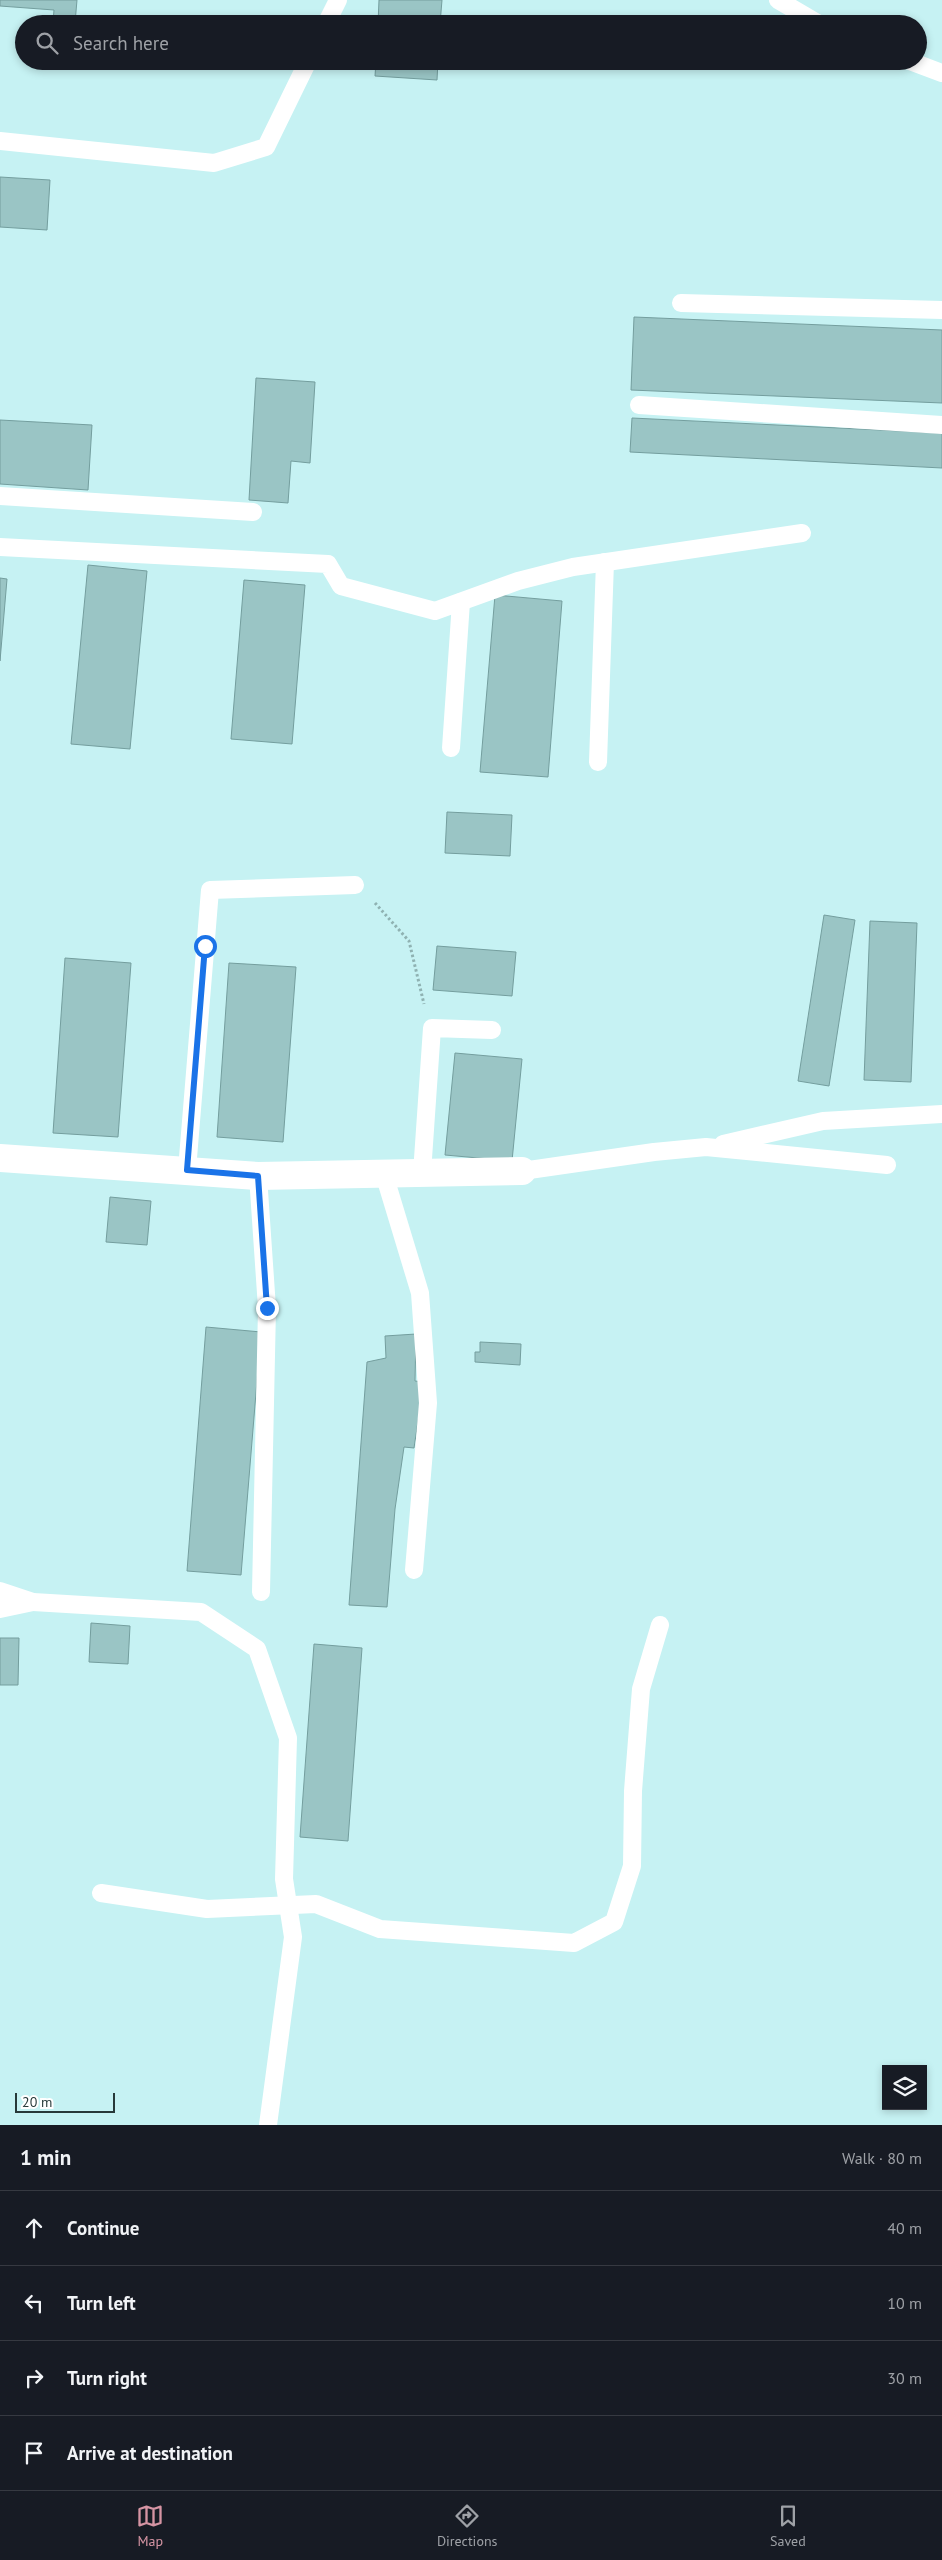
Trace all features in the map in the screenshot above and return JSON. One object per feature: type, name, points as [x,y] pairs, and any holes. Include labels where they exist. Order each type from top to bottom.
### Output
[{"type":"street","points":[[0,1158],[258,1176],[522,1171]]},
{"type":"lane","points":[[330,15],[338,0]]},
{"type":"lane","points":[[778,0],[804,15]]},
{"type":"lane","points":[[927,67],[942,73]]},
{"type":"lane","points":[[0,141],[214,163],[266,147],[304,70]]},
{"type":"lane","points":[[681,303],[942,310]]},
{"type":"lane","points":[[639,404],[942,425]]},
{"type":"lane","points":[[0,496],[253,512]]},
{"type":"lane","points":[[0,547],[328,564],[342,586],[435,611],[518,581],[573,567],[802,533]]},
{"type":"lane","points":[[598,762],[605,562]]},
{"type":"lane","points":[[451,748],[461,602]]},
{"type":"lane","points":[[187,1170],[210,890],[355,885]]},
{"type":"lane","points":[[422,1174],[432,1028],[492,1030]]},
{"type":"lane","points":[[522,1171],[654,1152],[706,1147],[824,1121],[942,1114]]},
{"type":"lane","points":[[706,1147],[887,1164]]},
{"type":"lane","points":[[384,1174],[420,1302],[428,1403],[414,1570]]},
{"type":"lane","points":[[258,1176],[267,1308],[261,1592]]},
{"type":"lane","points":[[0,1591],[33,1602],[201,1612],[257,1649],[288,1738],[284,1879],[293,1937],[268,2125]]},
{"type":"lane","points":[[0,1609],[33,1602]]},
{"type":"lane","points":[[101,1893],[207,1910],[316,1904],[380,1929],[574,1943],[614,1922],[632,1866],[633,1791],[641,1689],[660,1625]]},
{"type":"path","points":[[355,885],[378,906],[409,940],[418,985],[432,1028]]},
{"type":"building","points":[[0,0],[77,0],[76,15],[54,15],[54,10],[0,6]]},
{"type":"building","points":[[379,0],[442,0],[441,15],[378,15]]},
{"type":"building","points":[[375,70],[438,70],[437,80],[375,76]]},
{"type":"building","points":[[0,177],[50,180],[47,230],[0,227]]},
{"type":"building","points":[[634,317],[942,330],[942,403],[631,390]]},
{"type":"building","points":[[256,378],[315,382],[310,463],[291,461],[288,503],[249,500]]},
{"type":"building","points":[[632,418],[942,433],[942,468],[630,452]]},
{"type":"building","points":[[0,420],[92,425],[88,490],[0,484]]},
{"type":"building","points":[[88,565],[147,571],[130,749],[71,744]]},
{"type":"building","points":[[0,578],[7,579],[0,661]]},
{"type":"building","points":[[244,580],[305,585],[292,744],[231,739]]},
{"type":"building","points":[[495,595],[562,601],[548,777],[480,772]]},
{"type":"building","points":[[447,812],[512,815],[510,856],[445,853]]},
{"type":"building","points":[[824,915],[855,920],[829,1086],[798,1081]]},
{"type":"building","points":[[870,921],[917,923],[911,1082],[864,1080]]},
{"type":"building","points":[[437,946],[516,952],[512,996],[433,990]]},
{"type":"building","points":[[65,958],[131,963],[118,1137],[53,1133]]},
{"type":"building","points":[[229,963],[296,967],[283,1142],[217,1137]]},
{"type":"building","points":[[455,1053],[522,1059],[512,1161],[445,1155]]},
{"type":"building","points":[[110,1197],[151,1201],[147,1245],[106,1242]]},
{"type":"building","points":[[206,1327],[261,1332],[241,1575],[187,1571]]},
{"type":"building","points":[[416,1334],[415,1381],[424,1382],[414,1448],[404,1447],[395,1509],[387,1607],[349,1605],[367,1362],[386,1358],[385,1336]]},
{"type":"building","points":[[480,1342],[521,1344],[520,1365],[475,1362],[475,1352],[480,1352]]},
{"type":"building","points":[[91,1623],[130,1626],[128,1664],[89,1662]]},
{"type":"building","points":[[0,1638],[19,1638],[18,1685],[0,1685]]},
{"type":"building","points":[[314,1644],[362,1648],[348,1841],[300,1837]]},
{"type":"route","points":[[205,946],[187,1170],[258,1176],[267,1308]]}]
